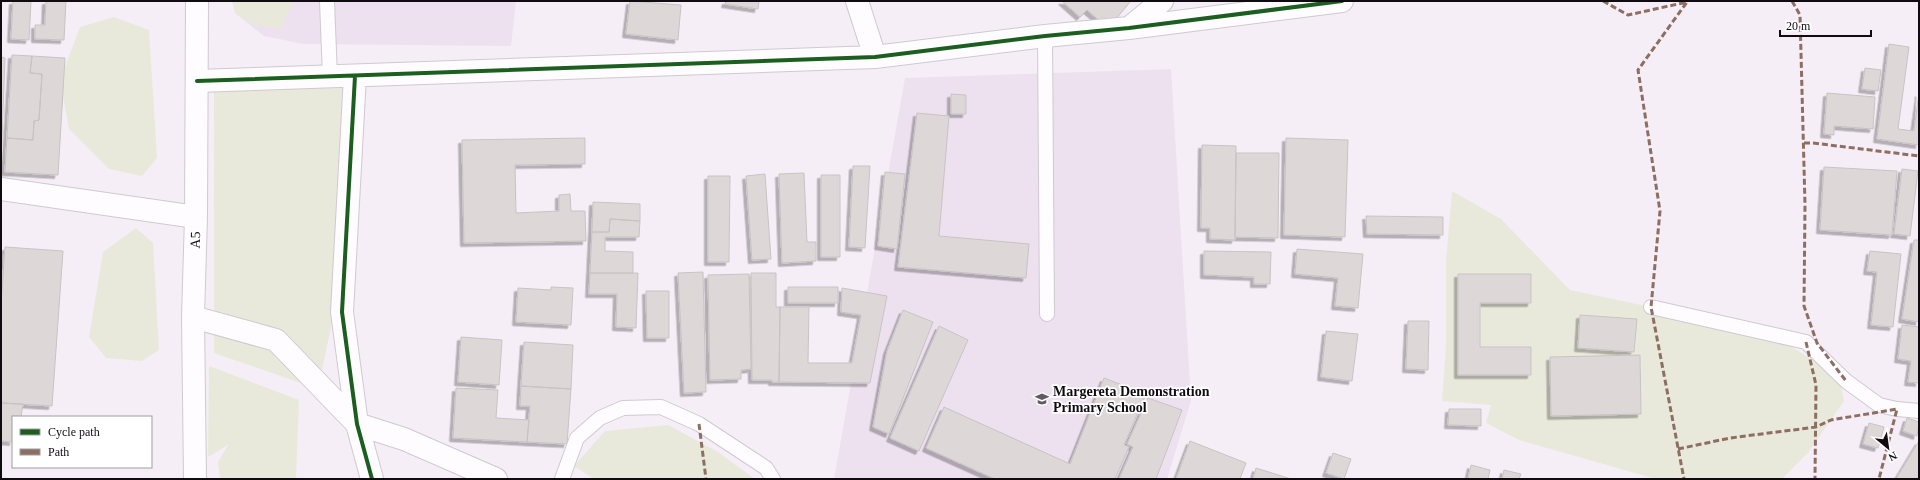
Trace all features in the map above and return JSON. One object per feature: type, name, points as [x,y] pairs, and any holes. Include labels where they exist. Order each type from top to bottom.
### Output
[{"type":"main road","name":"A5","points":[[195,479],[193,317],[196,217],[197,1]]},
{"type":"main road","points":[[857,1],[875,56]]},
{"type":"main road","points":[[1129,28],[1162,1]]},
{"type":"main road","points":[[197,81],[875,56],[1045,36],[1129,28],[1342,1]]},
{"type":"main road","points":[[355,76],[342,312],[357,424],[372,479]]},
{"type":"main road","points":[[1,189],[196,217]]},
{"type":"main road","points":[[193,317],[276,340],[357,424],[404,439],[496,479]]},
{"type":"lane","points":[[327,1],[330,77]]},
{"type":"lane","points":[[1045,36],[1047,314]]},
{"type":"lane","points":[[1651,307],[1806,342],[1846,381],[1879,405],[1897,409],[1919,411]]},
{"type":"lane","points":[[562,479],[577,438],[600,418],[623,408],[661,407],[699,424],[766,468],[773,479]]},
{"type":"shaded area","points":[[232,1],[516,1],[511,46],[303,44],[264,36],[235,13]]},
{"type":"shaded area","points":[[232,1],[293,1],[281,29],[252,24],[235,13]]},
{"type":"shaded area","points":[[114,17],[149,30],[157,158],[142,176],[109,169],[69,129],[60,80],[80,27]]},
{"type":"shaded area","points":[[1171,69],[1191,401],[1167,479],[834,479],[905,78]]},
{"type":"shaded area","points":[[347,86],[334,313],[318,389],[214,353],[214,91]]},
{"type":"shaded area","points":[[1452,191],[1501,219],[1570,290],[1651,307],[1782,341],[1839,376],[1844,401],[1807,454],[1782,479],[1656,479],[1519,440],[1486,423],[1491,405],[1442,401],[1446,345],[1446,261]]},
{"type":"shaded area","points":[[136,228],[153,243],[159,350],[142,361],[106,358],[89,337],[103,252]]},
{"type":"shaded area","points":[[209,366],[299,400],[296,479],[220,479],[218,462],[228,445],[208,457]]},
{"type":"shaded area","points":[[668,425],[718,452],[755,479],[594,479],[574,466],[605,431]]},
{"type":"building","points":[[13,1],[31,1],[29,40],[11,39]]},
{"type":"building","points":[[46,1],[66,1],[64,40],[35,39],[35,25],[45,25]]},
{"type":"building","points":[[630,1],[681,5],[678,40],[626,34]]},
{"type":"building","points":[[726,1],[759,1],[758,9],[725,4]]},
{"type":"building","points":[[1062,1],[1131,1],[1108,28],[1087,10],[1080,17]]},
{"type":"building","points":[[1889,44],[1909,47],[1898,129],[1914,131],[1919,93],[1919,145],[1877,139]]},
{"type":"building","points":[[12,55],[32,56],[30,73],[42,74],[39,120],[34,121],[33,140],[7,138]]},
{"type":"building","points":[[32,56],[65,58],[58,175],[5,172],[7,138],[33,140],[34,121],[39,120],[42,74],[30,73]]},
{"type":"building","points":[[1,57],[5,58],[1,166]]},
{"type":"building","points":[[1865,68],[1881,70],[1878,91],[1862,89]]},
{"type":"building","points":[[1827,93],[1875,97],[1873,129],[1834,126],[1834,135],[1824,134]]},
{"type":"building","points":[[951,94],[966,95],[966,114],[951,114]]},
{"type":"building","points":[[917,113],[949,116],[939,236],[1029,244],[1026,278],[898,267]]},
{"type":"building","points":[[585,138],[585,164],[515,165],[516,213],[559,211],[559,195],[570,194],[571,211],[585,211],[586,241],[464,243],[462,140]]},
{"type":"building","points":[[1286,138],[1348,140],[1345,237],[1284,235]]},
{"type":"building","points":[[1202,145],[1236,146],[1235,240],[1210,239],[1210,228],[1201,228]]},
{"type":"building","points":[[1236,153],[1279,153],[1278,238],[1235,237]]},
{"type":"building","points":[[853,166],[870,166],[865,248],[849,247]]},
{"type":"building","points":[[1824,167],[1897,171],[1892,235],[1820,230]]},
{"type":"building","points":[[1902,169],[1918,171],[1910,236],[1894,234]]},
{"type":"building","points":[[885,172],[905,174],[897,249],[878,246]]},
{"type":"building","points":[[804,173],[807,242],[816,242],[816,261],[782,263],[779,174]]},
{"type":"building","points":[[765,174],[771,259],[752,260],[746,176]]},
{"type":"building","points":[[821,175],[840,175],[840,257],[821,257]]},
{"type":"building","points":[[708,176],[730,176],[729,262],[708,262]]},
{"type":"building","points":[[593,202],[640,204],[640,221],[610,219],[609,232],[592,232]]},
{"type":"building","points":[[1366,216],[1443,217],[1443,235],[1367,234]]},
{"type":"building","points":[[610,219],[640,221],[639,237],[605,237],[605,251],[633,252],[633,273],[590,273],[592,232],[609,232]]},
{"type":"building","points":[[1914,240],[1919,240],[1919,322],[1902,319]]},
{"type":"building","points":[[5,247],[63,251],[52,406],[1,403],[1,305]]},
{"type":"building","points":[[1297,249],[1363,254],[1358,308],[1335,306],[1338,278],[1295,274]]},
{"type":"building","points":[[1204,251],[1271,252],[1270,284],[1254,284],[1254,277],[1204,275]]},
{"type":"building","points":[[1870,251],[1901,254],[1893,327],[1871,325],[1877,272],[1867,271]]},
{"type":"building","points":[[703,272],[706,392],[684,393],[678,273]]},
{"type":"building","points":[[590,273],[638,273],[636,328],[616,327],[617,294],[589,294]]},
{"type":"building","points":[[751,273],[776,273],[776,307],[780,307],[779,382],[772,382],[772,380],[752,380]]},
{"type":"building","points":[[749,274],[751,369],[741,370],[741,379],[710,380],[708,275]]},
{"type":"building","points":[[1458,274],[1531,274],[1531,303],[1480,303],[1480,347],[1531,347],[1531,375],[1458,375]]},
{"type":"building","points":[[551,287],[573,288],[571,325],[516,322],[518,288],[551,290]]},
{"type":"building","points":[[788,287],[838,287],[838,303],[788,303]]},
{"type":"building","points":[[842,288],[887,296],[870,383],[779,382],[780,307],[809,307],[808,363],[852,363],[861,315],[841,312]]},
{"type":"building","points":[[646,291],[669,291],[669,338],[647,338]]},
{"type":"building","points":[[903,310],[933,322],[889,434],[873,427],[887,351]]},
{"type":"building","points":[[1580,315],[1637,319],[1634,352],[1578,348]]},
{"type":"building","points":[[1408,321],[1429,321],[1428,370],[1406,369]]},
{"type":"building","points":[[1902,325],[1919,327],[1919,383],[1908,382],[1911,361],[1898,359]]},
{"type":"building","points":[[939,326],[968,340],[919,451],[890,438]]},
{"type":"building","points":[[1326,331],[1358,334],[1352,381],[1321,377]]},
{"type":"building","points":[[461,337],[502,340],[499,385],[458,382]]},
{"type":"building","points":[[524,342],[573,345],[571,389],[521,386]]},
{"type":"building","points":[[1640,355],[1641,414],[1551,416],[1550,357]]},
{"type":"building","points":[[1104,378],[1146,394],[1124,445],[1129,447],[1115,479],[995,479],[926,448],[944,407],[1070,464]]},
{"type":"building","points":[[521,386],[571,389],[567,444],[527,442],[530,406],[520,406]]},
{"type":"building","points":[[456,388],[498,390],[496,418],[529,420],[527,442],[453,438]]},
{"type":"building","points":[[1148,398],[1182,410],[1156,479],[1119,479],[1133,447],[1127,444]]},
{"type":"building","points":[[1,403],[23,404],[21,416],[12,416],[12,442],[1,441]]},
{"type":"building","points":[[1449,409],[1481,409],[1481,426],[1448,425]]},
{"type":"building","points":[[1907,418],[1919,422],[1917,436],[1903,431]]},
{"type":"building","points":[[1869,423],[1884,427],[1878,448],[1863,444]]},
{"type":"building","points":[[1190,441],[1246,463],[1240,479],[1176,479]]},
{"type":"building","points":[[1919,441],[1919,479],[1896,479]]},
{"type":"building","points":[[1333,453],[1351,459],[1344,479],[1326,473]]},
{"type":"building","points":[[1471,465],[1490,470],[1488,479],[1468,479]]},
{"type":"building","points":[[1256,468],[1291,479],[1253,479]]},
{"type":"building","points":[[1504,470],[1521,474],[1519,479],[1502,479]]},
{"type":"marked path","points":[[1603,1],[1628,15],[1687,2],[1638,70],[1660,211],[1651,307],[1684,479]]},
{"type":"marked path","points":[[1792,1],[1800,15],[1805,205],[1804,306],[1817,343],[1846,381]]},
{"type":"marked path","points":[[1804,143],[1919,156]]},
{"type":"marked path","points":[[1806,342],[1816,385],[1815,479]]},
{"type":"marked path","points":[[1678,449],[1730,438],[1816,427],[1831,420],[1897,409],[1879,479]]},
{"type":"marked path","points":[[699,424],[706,479]]},
{"type":"cycle path","points":[[197,81],[875,57],[1045,36],[1129,28],[1342,1]]},
{"type":"cycle path","points":[[355,76],[342,312],[357,424],[372,479]]},
{"type":"place","name":"Margereta Demonstration Primary School","points":[[1042,399]]}]
